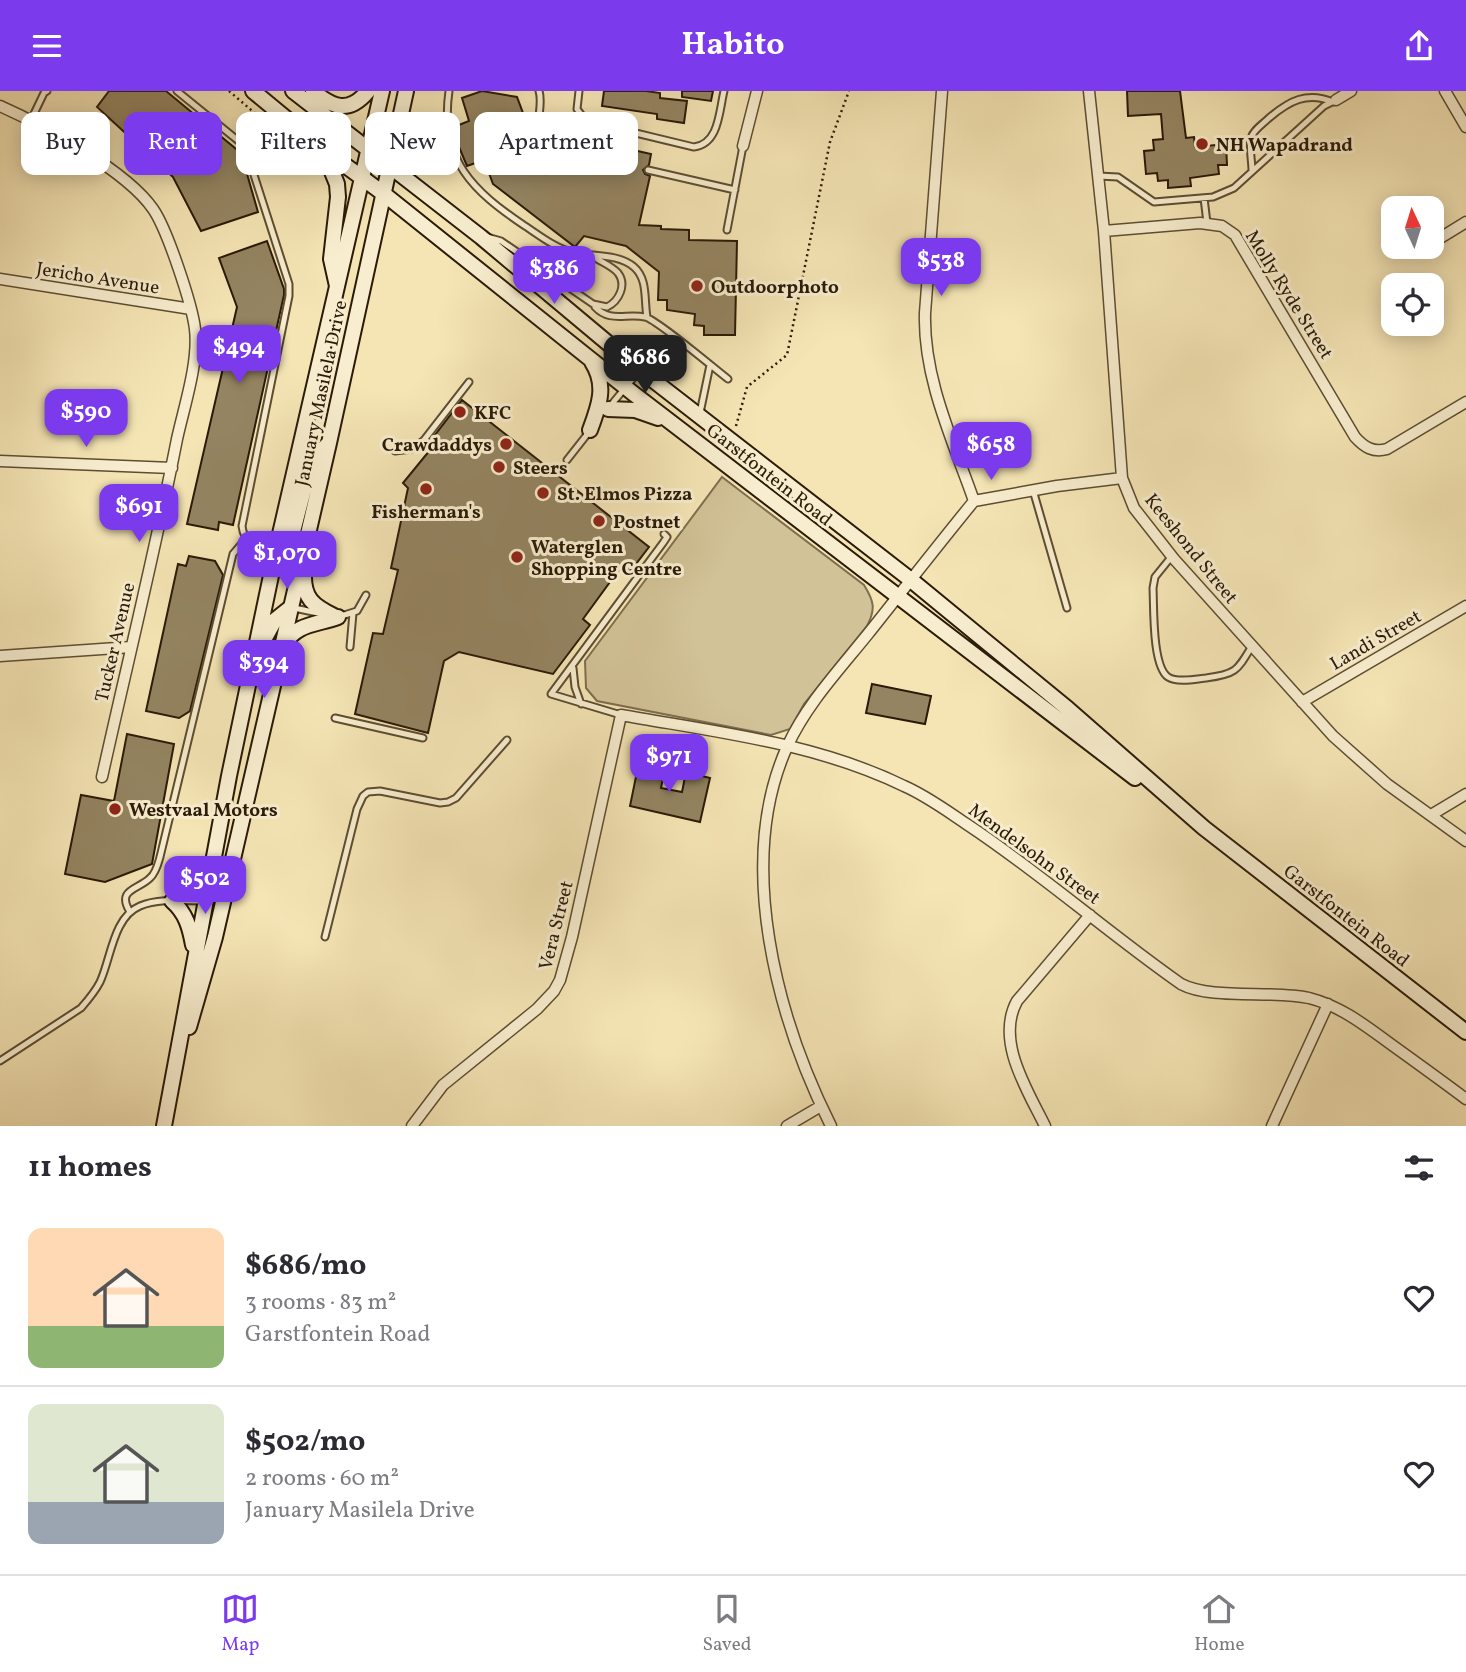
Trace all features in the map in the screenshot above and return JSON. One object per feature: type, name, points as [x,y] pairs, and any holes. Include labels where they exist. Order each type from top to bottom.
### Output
[{"type":"main road","name":"Garstfontein Road","points":[[253,91],[278,112]]},
{"type":"main road","name":"Garstfontein Road","points":[[293,91],[365,145]]},
{"type":"main road","points":[[313,91],[326,102],[339,106],[357,102],[368,91]]},
{"type":"main road","name":"January Masilela Drive","points":[[378,112],[382,91]]},
{"type":"main road","name":"January Masilela Drive","points":[[401,112],[405,91]]},
{"type":"main road","name":"Garstfontein Road","points":[[351,170],[588,355],[625,387],[1183,816],[1204,828]]},
{"type":"main road","name":"January Masilela Drive","points":[[176,1068],[180,1031],[205,901],[276,553],[365,170]]},
{"type":"main road","points":[[333,175],[338,197],[331,259],[337,287]]},
{"type":"main road","name":"January Masilela Drive","points":[[164,1126],[176,1068],[215,937],[330,443],[388,175]]},
{"type":"main road","name":"Garstfontein Road","points":[[403,175],[640,370],[911,580],[1068,709],[1204,828],[1466,1032]]},
{"type":"main road","points":[[588,355],[598,371],[601,391],[590,430]]},
{"type":"main road","points":[[608,409],[635,410],[673,423]]},
{"type":"main road","points":[[276,553],[289,547],[310,466],[330,443]]},
{"type":"main road","points":[[308,533],[305,592],[313,605],[336,617]]},
{"type":"main road","points":[[256,657],[272,624],[290,608]]},
{"type":"main road","points":[[279,653],[289,636],[298,629],[336,617]]},
{"type":"main road","points":[[215,937],[205,901],[219,888],[229,872]]},
{"type":"main road","points":[[172,901],[189,924],[195,954]]},
{"type":"street","points":[[743,146],[757,91]]},
{"type":"street","points":[[942,91],[925,342],[929,367],[974,501]]},
{"type":"street","name":"Keeshond Street","points":[[1089,91],[1104,231],[1122,478],[1134,508],[1172,556],[1352,754],[1387,784],[1466,841]]},
{"type":"street","points":[[1334,101],[1351,91]]},
{"type":"street","points":[[1445,91],[1466,127]]},
{"type":"street","name":"Tucker Avenue","points":[[0,106],[21,116]]},
{"type":"street","name":"Tucker Avenue","points":[[102,777],[172,468],[194,354],[195,329],[191,309],[163,226],[146,200],[131,185],[110,171]]},
{"type":"street","points":[[1444,236],[1466,222]]},
{"type":"street","points":[[1104,231],[1207,223]]},
{"type":"street","name":"Molly Ryde Street","points":[[1207,223],[1222,226],[1236,235],[1355,437],[1367,448],[1387,449],[1466,402]]},
{"type":"street","name":"Jericho Avenue","points":[[0,279],[191,309]]},
{"type":"street","points":[[0,461],[172,468]]},
{"type":"street","points":[[831,1126],[782,1003],[763,897],[766,827],[776,775],[788,745],[820,694],[974,501],[1122,478]]},
{"type":"street","name":"Landi Street","points":[[1302,702],[1466,606]]},
{"type":"street","points":[[0,656],[131,647]]},
{"type":"street","name":"Mendelsohn Street","points":[[621,715],[788,745],[873,772],[916,791],[1010,853],[1186,987],[1211,992],[1297,996],[1328,1004],[1372,1029],[1466,1099]]},
{"type":"street","name":"Vera Street","points":[[412,1126],[443,1085],[537,1009],[554,991],[560,980],[621,715]]},
{"type":"street","points":[[1431,815],[1466,794]]},
{"type":"street","points":[[1045,1126],[1016,1065],[1012,1044],[1013,1012],[1017,1001],[1090,915]]},
{"type":"street","points":[[1272,1126],[1328,1004]]},
{"type":"street","points":[[787,1126],[821,1106]]},
{"type":"lane","points":[[177,91],[246,150],[289,284],[289,296],[242,530],[246,540],[252,545],[276,553]]},
{"type":"lane","points":[[449,91],[447,118],[451,142],[471,183],[502,210],[560,247],[570,252],[620,260],[636,268],[643,282],[647,317]]},
{"type":"lane","points":[[539,91],[539,112]]},
{"type":"lane","points":[[579,91],[577,109],[586,121],[694,147],[705,145],[710,139],[724,91]]},
{"type":"lane","points":[[34,112],[44,92]]},
{"type":"lane","points":[[1252,171],[1251,139],[1270,118],[1288,103],[1300,98],[1315,96],[1334,101]]},
{"type":"lane","points":[[1098,176],[1110,174],[1118,177],[1154,202],[1223,194],[1234,188],[1324,106],[1334,101]]},
{"type":"lane","points":[[727,230],[743,146]]},
{"type":"lane","points":[[648,170],[735,190]]},
{"type":"lane","points":[[1204,198],[1207,223]]},
{"type":"lane","points":[[481,237],[492,237],[501,241],[593,304],[602,314],[609,317],[647,317],[728,379]]},
{"type":"lane","points":[[591,255],[614,269],[619,274],[622,286],[618,298],[611,305],[603,307],[593,304]]},
{"type":"lane","points":[[699,416],[710,365]]},
{"type":"lane","points":[[567,460],[640,370]]},
{"type":"lane","points":[[396,451],[412,449],[424,440],[469,381]]},
{"type":"lane","points":[[1033,490],[1067,608]]},
{"type":"lane","points":[[581,704],[573,681],[573,664],[663,543],[667,537],[664,534]]},
{"type":"lane","points":[[130,912],[125,904],[126,896],[133,888],[153,876],[160,857],[233,554],[246,540]]},
{"type":"lane","points":[[1172,556],[1155,577],[1153,588],[1158,660],[1165,675],[1173,679],[1228,675],[1240,666],[1252,646]]},
{"type":"lane","points":[[290,608],[336,617],[354,613],[366,595]]},
{"type":"lane","points":[[350,647],[354,613]]},
{"type":"lane","name":"Mendelsohn Street","points":[[573,664],[551,694],[621,715]]},
{"type":"lane","points":[[335,718],[423,738]]},
{"type":"lane","points":[[325,937],[357,809],[363,796],[376,790],[440,803],[448,802],[456,798],[507,740]]},
{"type":"lane","points":[[0,1061],[88,1000],[99,984],[118,930],[130,912],[150,903],[205,901]]},
{"type":"path","points":[[229,91],[254,112]]},
{"type":"path","points":[[733,440],[747,387],[787,355],[830,142],[849,91]]},
{"type":"shaded area","points":[[722,477],[864,585],[873,605],[867,626],[804,704],[790,729],[771,735],[597,701],[586,688],[585,661]]},
{"type":"building","points":[[109,91],[166,91],[191,112],[124,112],[124,132],[110,119],[110,112],[102,112],[97,107]]},
{"type":"building","points":[[482,91],[517,97],[523,112],[474,112],[474,164],[467,166],[460,149],[460,125],[469,121],[462,98]]},
{"type":"building","points":[[604,91],[646,91],[660,93],[660,98],[687,101],[684,123],[657,119],[657,114],[602,106]]},
{"type":"building","points":[[682,91],[713,91],[711,101],[682,97]]},
{"type":"building","points":[[1127,91],[1180,91],[1186,138],[1194,137],[1195,147],[1226,144],[1227,165],[1218,165],[1219,174],[1190,178],[1191,186],[1168,188],[1168,180],[1158,181],[1157,173],[1146,174],[1144,151],[1154,150],[1153,140],[1163,139],[1161,114],[1128,116]]},
{"type":"building","points":[[222,137],[236,149],[236,175],[247,175],[258,212],[201,231],[171,175],[222,175]]},
{"type":"building","points":[[638,151],[651,154],[649,165],[643,170],[650,176],[639,225],[689,230],[689,240],[737,241],[735,335],[704,335],[704,326],[694,325],[695,314],[667,310],[667,300],[658,300],[659,272],[626,246],[584,236],[575,247],[493,184],[490,175],[638,175]]},
{"type":"building","points":[[267,241],[284,295],[233,525],[219,522],[218,530],[187,524],[237,307],[219,258]]},
{"type":"building","name":"Waterglen Shopping Centre","points":[[462,400],[649,547],[629,573],[621,567],[583,619],[590,625],[553,674],[459,652],[444,661],[428,733],[355,714],[373,633],[383,634],[398,570],[391,568],[408,488],[403,483],[439,439],[435,435]]},
{"type":"building","points":[[189,556],[215,561],[223,575],[190,711],[179,718],[146,711],[178,564],[186,566]]},
{"type":"building","points":[[872,684],[931,696],[925,724],[866,713]]},
{"type":"building","name":"Westvaal Motors","points":[[127,734],[174,744],[152,864],[105,882],[65,874],[81,795],[114,801]]},
{"type":"building","points":[[639,762],[665,768],[661,788],[682,792],[686,772],[710,778],[700,822],[630,806]]},
{"type":"place","name":"NH Wapadrand","points":[[1202,144]]},
{"type":"place","name":"Outdoorphoto","points":[[697,286]]},
{"type":"place","name":"KFC","points":[[460,412]]},
{"type":"place","name":"Crawdaddys","points":[[506,444]]},
{"type":"place","name":"Steers","points":[[499,467]]},
{"type":"place","name":"Fisherman's","points":[[426,489]]},
{"type":"place","name":"St. Elmos Pizza","points":[[543,493]]},
{"type":"place","name":"Postnet","points":[[599,521]]},
{"type":"place","name":"Waterglen Shopping Centre","points":[[517,557]]},
{"type":"place","name":"Westvaal Motors","points":[[115,809]]}]
